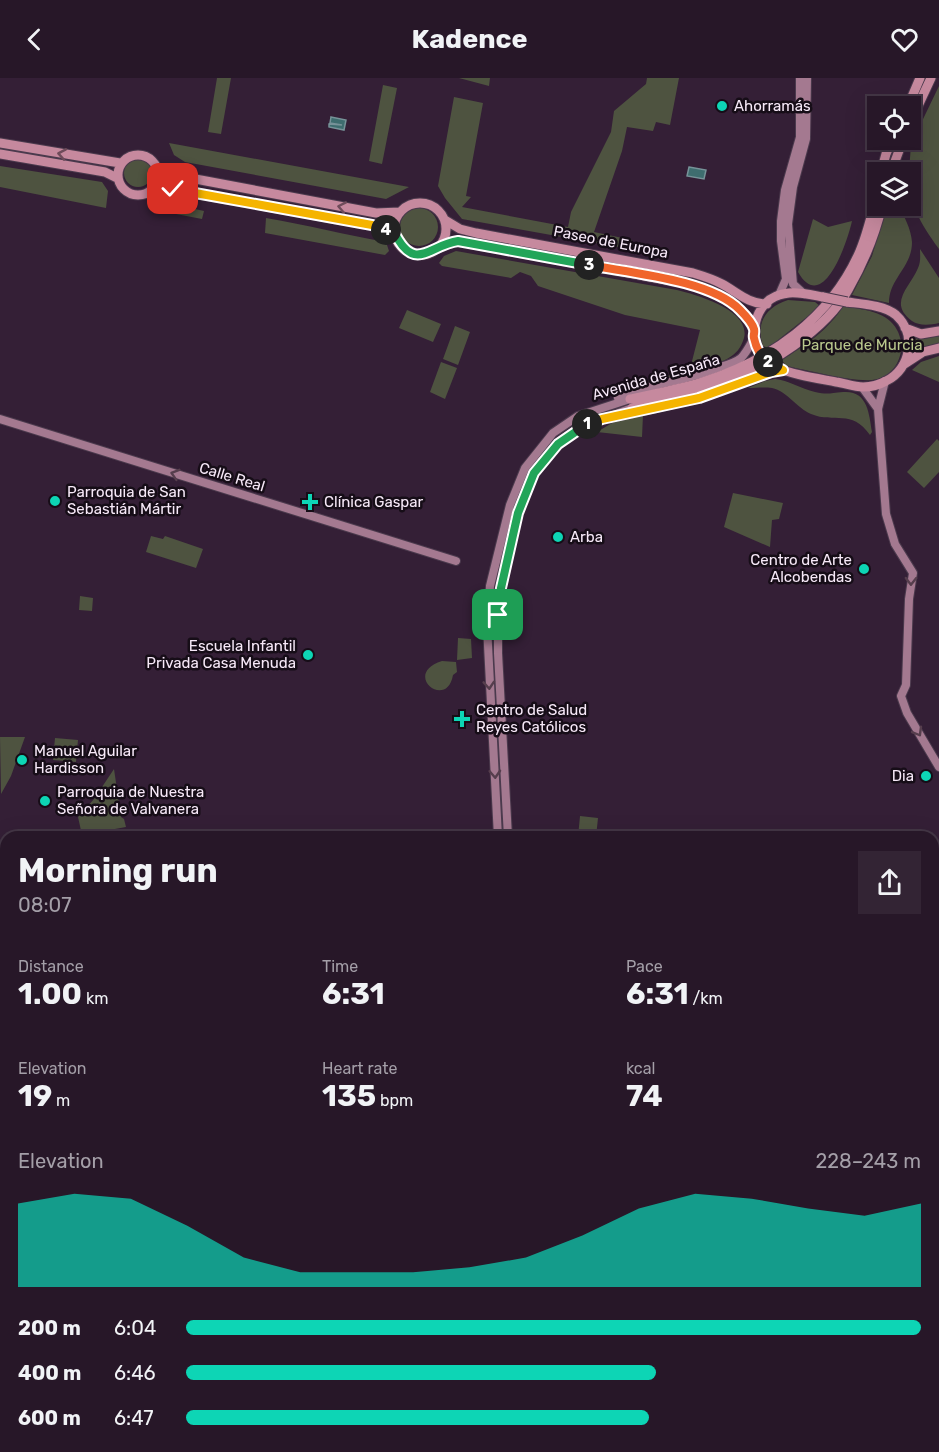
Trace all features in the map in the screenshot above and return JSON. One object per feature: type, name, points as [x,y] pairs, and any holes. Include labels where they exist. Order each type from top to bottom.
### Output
[{"type":"main road","points":[[779,295],[786,279],[781,222],[785,190],[800,137],[800,78]]},
{"type":"main road","points":[[804,294],[793,284],[788,224],[793,187],[806,139],[807,78]]},
{"type":"main road","points":[[912,96],[920,78]]},
{"type":"main road","points":[[921,100],[932,78]]},
{"type":"main road","points":[[0,143],[120,163]]},
{"type":"main road","points":[[0,154],[105,172],[117,178],[124,189],[132,194],[143,194],[155,186],[159,179],[157,168],[149,158],[142,155],[131,155],[120,163],[117,178]]},
{"type":"main road","points":[[157,168],[175,175],[376,213],[400,212],[414,203],[426,203],[439,211],[445,220],[446,234],[439,247],[429,253],[414,254],[401,247],[394,232],[394,224],[400,212]]},
{"type":"main road","points":[[155,186],[372,225],[394,232]]},
{"type":"main road","points":[[845,295],[870,216]]},
{"type":"main road","points":[[845,295],[874,235],[879,216]]},
{"type":"main road","name":"Paseo de Europa","points":[[445,220],[460,229],[476,233],[693,273],[723,284],[746,299],[759,304],[767,304]]},
{"type":"main road","name":"Paseo de Europa","points":[[439,247],[448,242],[458,241],[693,285],[719,296],[738,308],[754,334],[758,350],[765,360],[783,370]]},
{"type":"main road","points":[[594,410],[626,395],[710,372],[740,359],[747,352],[754,334],[755,319],[767,304],[779,295],[791,293],[823,297],[845,295],[895,315],[909,336],[910,348],[903,365],[896,375],[885,381],[862,387],[783,370],[771,372],[699,398],[602,419]]},
{"type":"main road","name":"Avenida de España","points":[[498,831],[486,637],[490,586],[510,505],[531,458],[553,433],[578,416],[701,382],[753,362],[792,338],[845,295]]},
{"type":"main road","points":[[905,328],[921,334],[939,331]]},
{"type":"main road","points":[[903,365],[923,352],[939,348]]},
{"type":"main road","points":[[885,381],[878,409],[886,514],[895,543],[913,573],[909,600],[906,685],[901,696],[907,713],[939,767]]},
{"type":"main road","points":[[862,387],[878,409]]},
{"type":"main road","name":"Avenida de España","points":[[508,831],[498,653],[498,606],[518,513],[534,473],[553,449],[581,427],[602,419],[631,403]]},
{"type":"main road","name":"Calle Real","points":[[0,419],[456,561]]},
{"type":"green space","points":[[217,78],[231,78],[221,134],[208,132]]},
{"type":"green space","points":[[459,78],[490,78],[489,86]]},
{"type":"green space","points":[[647,78],[679,78],[670,125],[656,122],[653,131],[627,127],[622,151],[594,232],[632,240],[629,249],[462,219],[438,186],[454,97],[483,103],[466,196],[471,197],[462,207],[568,227],[571,212],[611,132],[614,111],[646,84]]},
{"type":"green space","points":[[383,85],[397,88],[382,164],[369,161]]},
{"type":"green space","points":[[939,86],[939,249],[919,216],[921,216],[921,162],[910,162],[911,150],[921,150],[921,123]]},
{"type":"green space","points":[[169,143],[409,187],[386,199],[185,162],[174,155]]},
{"type":"green space","points":[[138,159],[148,163],[152,173],[148,183],[138,187],[128,183],[124,173],[128,163]]},
{"type":"green space","points":[[0,166],[102,182],[108,191],[106,208],[0,187]]},
{"type":"green space","points":[[168,203],[204,211],[202,219],[150,209]]},
{"type":"green space","points":[[419,208],[426,209],[432,214],[437,220],[437,234],[432,240],[426,245],[419,246],[412,245],[406,240],[401,234],[400,227],[401,220],[406,214],[412,209]]},
{"type":"green space","points":[[884,216],[904,216],[912,242],[911,251],[890,294],[889,303],[852,295],[872,256]]},
{"type":"green space","points":[[266,218],[386,242],[389,251],[385,255],[265,233]]},
{"type":"green space","points":[[813,219],[828,227],[852,221],[840,257],[833,270],[825,280],[816,285],[807,283],[798,272]]},
{"type":"green space","points":[[920,249],[939,278],[939,323],[925,325],[915,323],[901,308],[903,294],[919,266]]},
{"type":"green space","points":[[456,251],[686,292],[721,305],[731,312],[744,328],[744,338],[733,355],[718,364],[647,386],[645,383],[683,371],[691,365],[700,330],[625,315],[538,286],[531,276],[520,272],[511,278],[442,266],[439,263],[444,256]]},
{"type":"green space","name":"Parque de Murcia","points":[[788,300],[815,302],[820,306],[768,348],[763,346],[760,330],[764,317],[774,307]]},
{"type":"green space","name":"Parque de Murcia","points":[[843,306],[880,314],[896,329],[900,338],[900,356],[890,372],[872,380],[863,380],[841,378],[786,366],[782,360],[831,323]]},
{"type":"green space","points":[[407,310],[441,324],[433,342],[399,328]]},
{"type":"green space","points":[[455,326],[470,332],[458,365],[443,359]]},
{"type":"green space","points":[[939,336],[939,344],[912,351],[912,338],[923,339]]},
{"type":"green space","points":[[939,356],[939,382],[912,370],[921,362]]},
{"type":"green space","points":[[441,362],[457,368],[445,399],[430,392]]},
{"type":"green space","name":"Parque de Murcia","points":[[775,379],[819,393],[851,392],[858,395],[866,404],[872,432],[870,435],[863,427],[849,419],[820,417],[811,414],[777,390],[748,388]]},
{"type":"green space","points":[[643,415],[642,437],[597,432],[612,423]]},
{"type":"green space","points":[[937,439],[939,441],[939,472],[924,488],[907,472]]},
{"type":"green space","points":[[733,493],[783,503],[779,519],[772,520],[770,547],[724,527]]},
{"type":"green space","points":[[151,536],[163,539],[165,536],[203,549],[196,568],[146,552]]},
{"type":"green space","points":[[80,596],[93,598],[92,611],[79,610]]},
{"type":"green space","points":[[458,638],[471,639],[472,658],[457,660]]},
{"type":"green space","points":[[442,661],[456,662],[457,672],[453,675],[449,685],[443,690],[436,690],[426,681],[426,674],[430,667]]},
{"type":"green space","points":[[0,737],[25,737],[11,776],[1,794]]},
{"type":"green space","points":[[55,738],[78,740],[76,762],[53,760]]},
{"type":"green space","points":[[114,769],[121,817],[126,827],[104,831],[81,831],[78,817],[94,799]]},
{"type":"green space","points":[[580,816],[598,818],[597,831],[579,831]]},
{"type":"shaded area","points":[[331,117],[346,120],[344,130],[329,127],[329,124],[342,125],[330,123]]},
{"type":"shaded area","points":[[689,167],[706,170],[704,179],[687,176]]},
{"type":"place","name":"Ahorramás","points":[[722,106]]},
{"type":"place","name":"Parroquia de San Sebastián Mártir","points":[[55,501]]},
{"type":"place","name":"Clínica Gaspar","points":[[310,502]]},
{"type":"place","name":"Arba","points":[[558,537]]},
{"type":"place","name":"Centro de Arte Alcobendas","points":[[864,569]]},
{"type":"place","name":"Escuela Infantil Privada Casa Menuda","points":[[308,655]]},
{"type":"place","name":"Centro de Salud Reyes Católicos","points":[[462,719]]},
{"type":"place","name":"Manuel Aguilar Hardisson","points":[[22,760]]},
{"type":"place","name":"Dia","points":[[926,776]]},
{"type":"place","name":"Parroquia de Nuestra Señora de Valvanera","points":[[45,801]]},
{"type":"route","points":[[173,189],[375,226],[394,232],[401,247],[414,254],[429,253],[448,242],[458,241],[693,285],[705,288],[738,308],[749,321],[754,330],[758,350],[765,360],[783,370],[771,372],[699,398],[629,415],[602,419],[581,427],[558,444],[540,463],[525,492],[518,513],[501,588],[498,615]]}]
